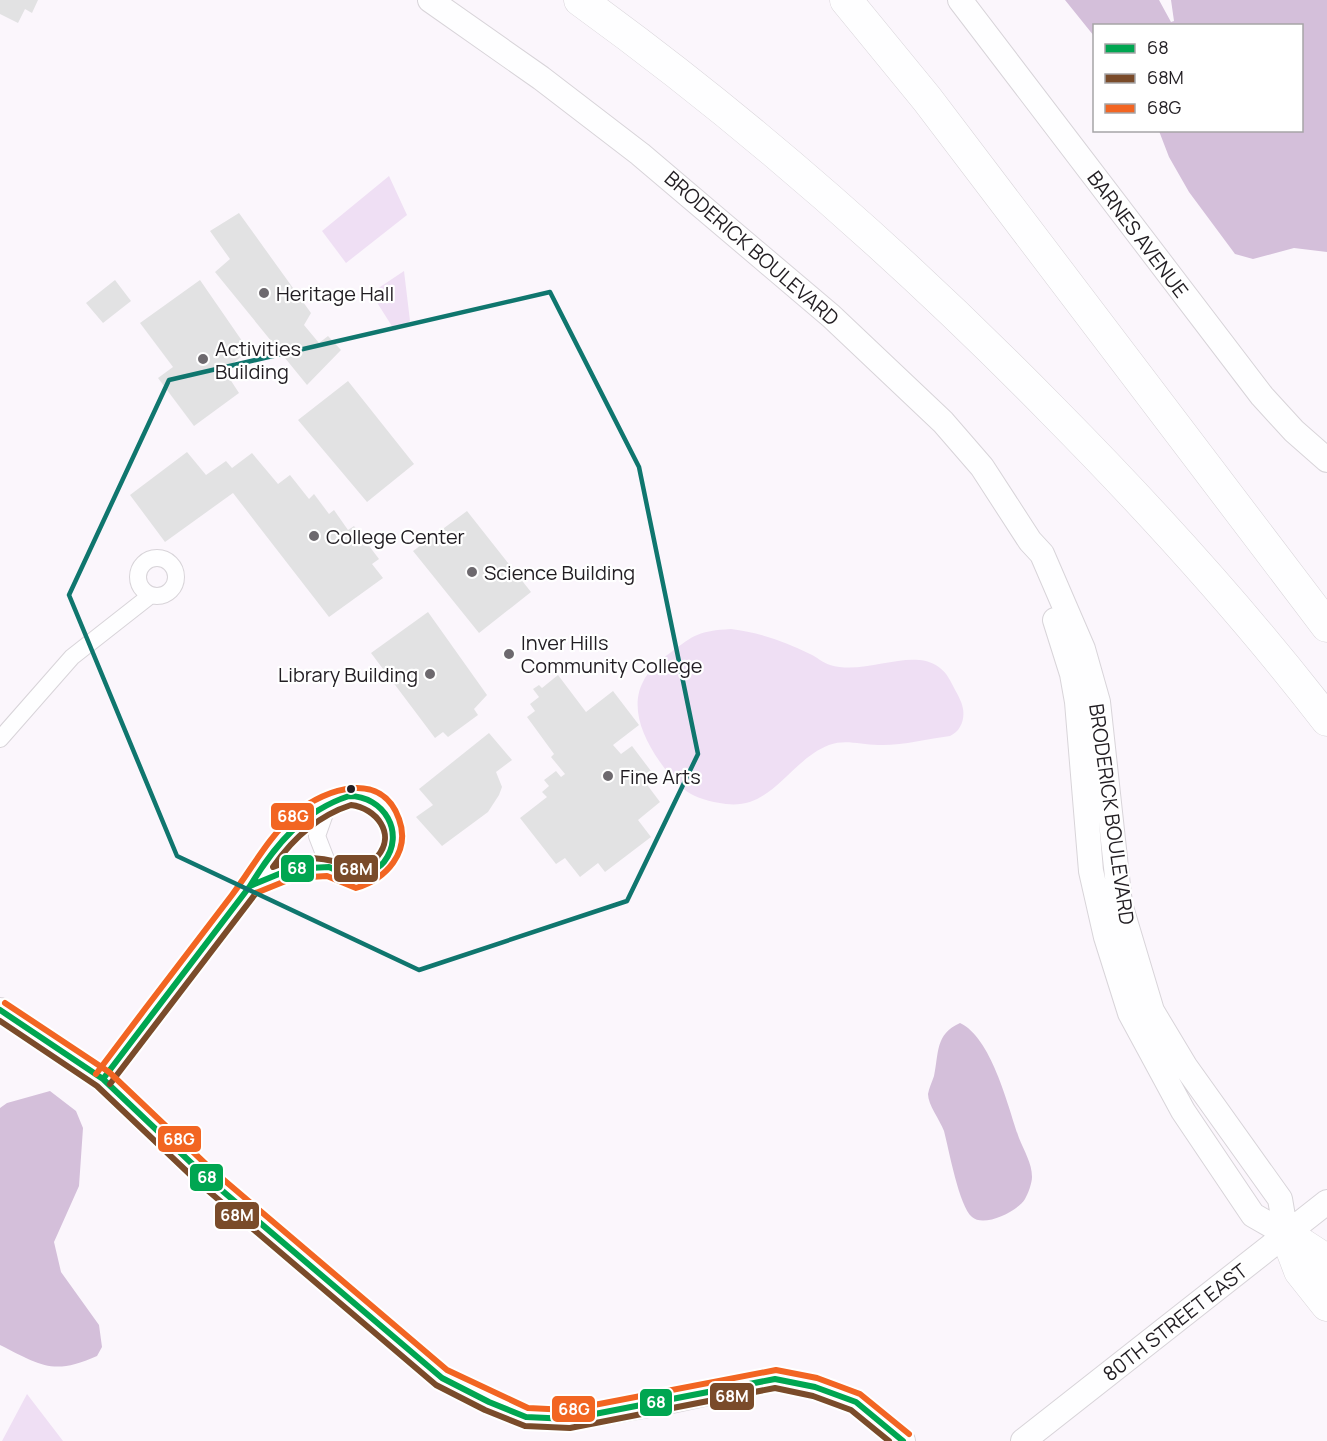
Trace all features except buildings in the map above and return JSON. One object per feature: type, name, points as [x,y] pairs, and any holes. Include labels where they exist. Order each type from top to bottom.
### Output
[{"type":"highway","points":[[580,0],[744,125],[931,288],[1089,447],[1171,535],[1253,628],[1327,720]]},
{"type":"highway","points":[[846,0],[927,99],[1327,626]]},
{"type":"highway","points":[[1286,1234],[1320,1256],[1327,1264]]},
{"type":"highway","points":[[1286,1234],[1300,1271],[1327,1305]]},
{"type":"street","name":"BRODERICK BOULEVARD","points":[[430,0],[542,78],[640,154],[831,316],[943,422],[982,467],[1030,541],[1042,554],[1091,672],[1102,734],[1120,904],[1152,1011],[1185,1066],[1280,1199],[1286,1234]]},
{"type":"street","name":"BARNES AVENUE","points":[[960,0],[1262,396],[1294,431],[1327,460]]},
{"type":"street","points":[[0,739],[72,657],[151,595]]},
{"type":"street","points":[[103,1079],[250,886],[268,855],[293,828],[328,805],[352,796],[378,802],[392,820],[393,842],[383,864],[356,879],[329,867],[291,869],[250,886]]},
{"type":"street","points":[[328,805],[317,836],[329,867]]},
{"type":"street","points":[[0,1010],[103,1079],[205,1176],[442,1378],[489,1402],[526,1417],[568,1419],[775,1379],[815,1386],[856,1402],[903,1441]]},
{"type":"street","name":"80TH STREET EAST","points":[[1023,1441],[1327,1202]]},
{"type":"highlighted area","points":[[550,292],[639,467],[698,754],[627,901],[419,970],[177,856],[69,595],[169,380]]},
{"type":"shaded area","points":[[1065,0],[1159,0],[1171,22],[1174,21],[1171,0],[1327,0],[1327,252],[1294,248],[1253,259],[1235,254],[1189,192],[1169,157],[1159,132],[1303,132],[1303,24],[1093,24],[1093,35]]},
{"type":"shaded area","points":[[389,176],[407,215],[346,263],[322,231]]},
{"type":"shaded area","points":[[404,271],[410,321],[395,331],[371,293]]},
{"type":"shaded area","points":[[731,629],[761,635],[810,654],[830,665],[847,668],[899,661],[929,662],[942,670],[959,696],[963,713],[961,725],[957,732],[950,736],[905,743],[878,745],[841,742],[829,745],[803,761],[769,792],[742,804],[714,802],[695,796],[674,780],[660,762],[643,732],[638,704],[640,690],[646,677],[656,665],[686,642],[704,632]]},
{"type":"shaded area","points":[[960,1023],[971,1031],[990,1058],[1032,1172],[1030,1188],[1021,1204],[1000,1217],[984,1221],[972,1217],[963,1202],[944,1131],[932,1108],[928,1094],[934,1076],[939,1045],[946,1033]]},
{"type":"shaded area","points":[[50,1091],[76,1111],[83,1128],[79,1186],[54,1242],[61,1272],[99,1325],[102,1347],[97,1356],[69,1366],[58,1367],[37,1363],[0,1345],[0,1108],[7,1103]]},
{"type":"shaded area","points":[[27,1394],[63,1441],[2,1441]]},
{"type":"transit line","name":"68G","points":[[96,1074],[286,822],[322,796],[352,788],[367,789],[380,794],[391,804],[399,819],[402,842],[393,862],[377,878],[356,888],[327,876],[293,878],[256,893]]},
{"type":"transit line","name":"68","points":[[349,796],[372,802],[388,818],[393,839],[390,851],[381,865],[356,879],[329,867],[291,869],[250,886],[280,843],[304,820],[333,802],[349,796]]},
{"type":"transit line","name":"68M","points":[[351,805],[368,811],[381,824],[384,831],[383,848],[370,863],[356,869],[335,861],[305,858],[273,867],[307,829],[327,815],[351,805]]},
{"type":"transit line","name":"68","points":[[103,1079],[250,886]]},
{"type":"transit line","name":"68M","points":[[110,1084],[256,893]]},
{"type":"transit line","name":"68G","points":[[5,1003],[109,1072],[211,1169],[447,1370],[528,1408],[568,1410],[776,1370],[817,1378],[860,1394],[909,1434]]},
{"type":"transit line","name":"68","points":[[0,1010],[103,1079],[205,1176],[442,1378],[489,1402],[526,1417],[569,1419],[775,1379],[815,1387],[856,1402],[903,1441]]},
{"type":"transit line","name":"68M","points":[[0,1021],[97,1086],[199,1183],[436,1385],[485,1410],[525,1426],[570,1428],[775,1388],[813,1396],[851,1410],[889,1441]]},
{"type":"place","name":"Heritage Hall","points":[[264,293]]},
{"type":"place","name":"Activities Building","points":[[203,359]]},
{"type":"place","name":"College Center","points":[[314,536]]},
{"type":"place","name":"Science Building","points":[[472,572]]},
{"type":"place","name":"Inver Hills Community College","points":[[509,654]]},
{"type":"place","name":"Library Building","points":[[430,674]]},
{"type":"place","name":"Fine Arts","points":[[608,776]]}]
